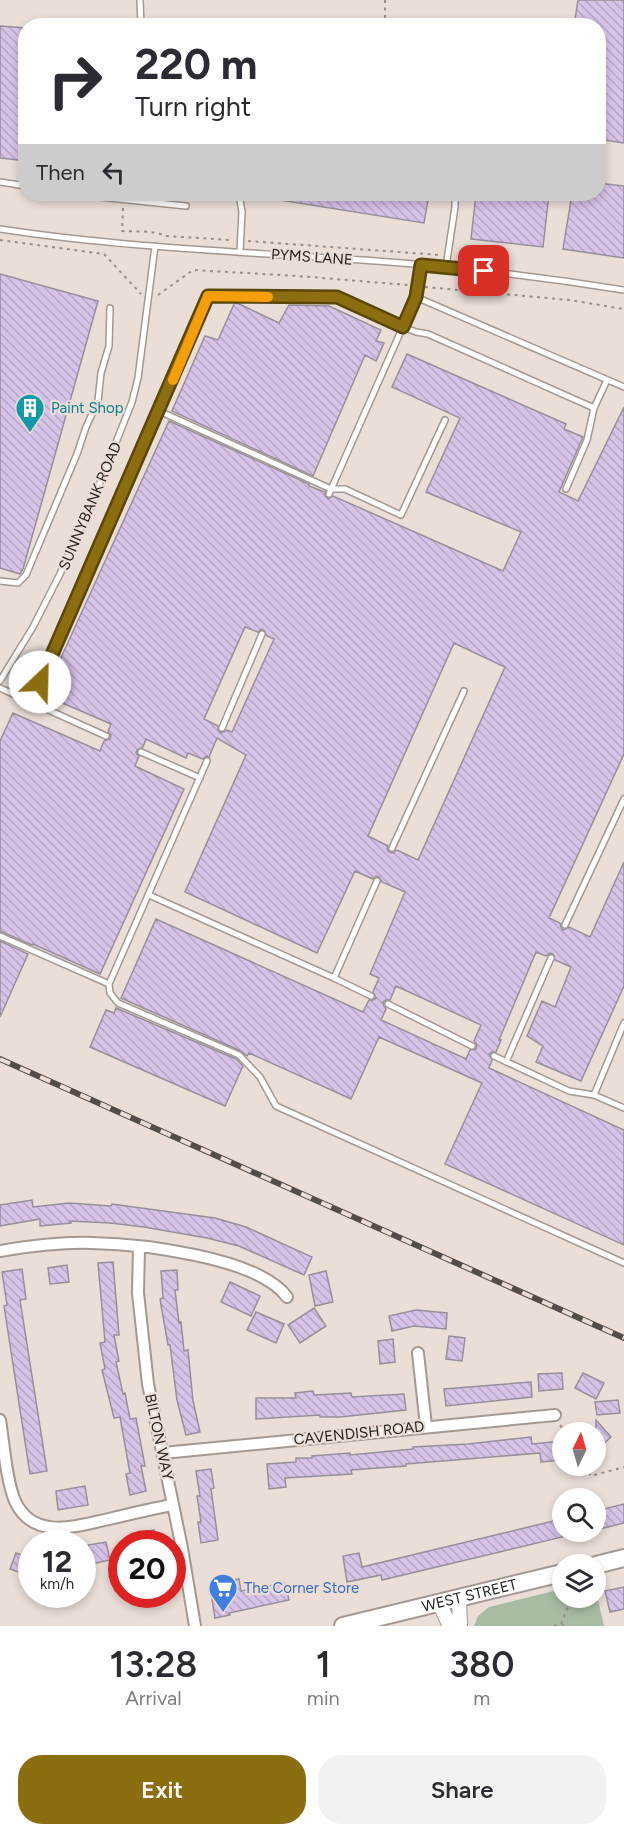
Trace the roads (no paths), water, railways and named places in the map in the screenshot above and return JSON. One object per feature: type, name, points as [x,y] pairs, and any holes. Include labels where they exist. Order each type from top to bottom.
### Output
[{"type":"main road","points":[[606,1562],[624,1558]]},
{"type":"main road","name":"WEST STREET","points":[[343,1626],[552,1575]]},
{"type":"street","points":[[0,1251],[74,1243],[139,1247],[225,1262],[277,1285],[287,1297]]},
{"type":"street","name":"BILTON WAY","points":[[139,1247],[138,1293],[147,1384],[182,1548],[195,1626]]},
{"type":"street","points":[[418,1353],[426,1426]]},
{"type":"street","name":"CAVENDISH ROAD","points":[[163,1453],[555,1415]]},
{"type":"street","points":[[0,1420],[14,1497],[22,1512],[39,1525],[70,1528],[172,1505]]},
{"type":"street","points":[[459,1598],[460,1626]]},
{"type":"street","points":[[439,1603],[450,1626]]},
{"type":"lane","points":[[140,0],[141,18]]},
{"type":"lane","points":[[0,182],[18,185]]},
{"type":"lane","points":[[140,201],[186,206]]},
{"type":"lane","points":[[240,201],[242,212],[240,252]]},
{"type":"lane","points":[[446,267],[455,201]]},
{"type":"lane","name":"PYMS LANE","points":[[0,229],[59,238],[446,267],[624,290]]},
{"type":"lane","name":"SUNNYBANK ROAD","points":[[0,681],[33,627],[60,574],[90,508],[132,402],[138,378],[155,246]]},
{"type":"lane","points":[[330,491],[416,297],[421,265]]},
{"type":"lane","points":[[30,703],[208,296],[337,297],[403,327],[428,334],[594,408]]},
{"type":"lane","points":[[416,297],[624,387]]},
{"type":"lane","points":[[0,581],[14,584],[26,575],[77,454],[98,401],[101,373],[109,346],[110,308]]},
{"type":"lane","points":[[566,489],[587,440],[594,408],[607,380]]},
{"type":"lane","points":[[159,411],[330,491],[345,489],[401,514],[445,420]]},
{"type":"lane","points":[[222,728],[262,634]]},
{"type":"lane","points":[[0,688],[106,736]]},
{"type":"lane","points":[[392,848],[464,691]]},
{"type":"lane","points":[[141,752],[200,778]]},
{"type":"lane","points":[[207,761],[109,984],[110,993],[118,1003],[239,1056],[260,1077],[276,1106],[624,1263]]},
{"type":"lane","points":[[565,925],[624,799]]},
{"type":"lane","points":[[334,978],[377,881]]},
{"type":"lane","points":[[149,894],[371,996]]},
{"type":"lane","points":[[0,936],[109,984]]},
{"type":"lane","points":[[506,1062],[551,958]]},
{"type":"lane","points":[[388,1004],[472,1046]]},
{"type":"lane","points":[[594,1095],[624,1023]]},
{"type":"lane","points":[[494,1056],[569,1091],[594,1095],[624,1108]]},
{"type":"railway","points":[[0,1059],[624,1338]]},
{"type":"place","name":"Paint Shop","points":[[30,434]]},
{"type":"place","name":"The Corner Store","points":[[223,1614]]}]
